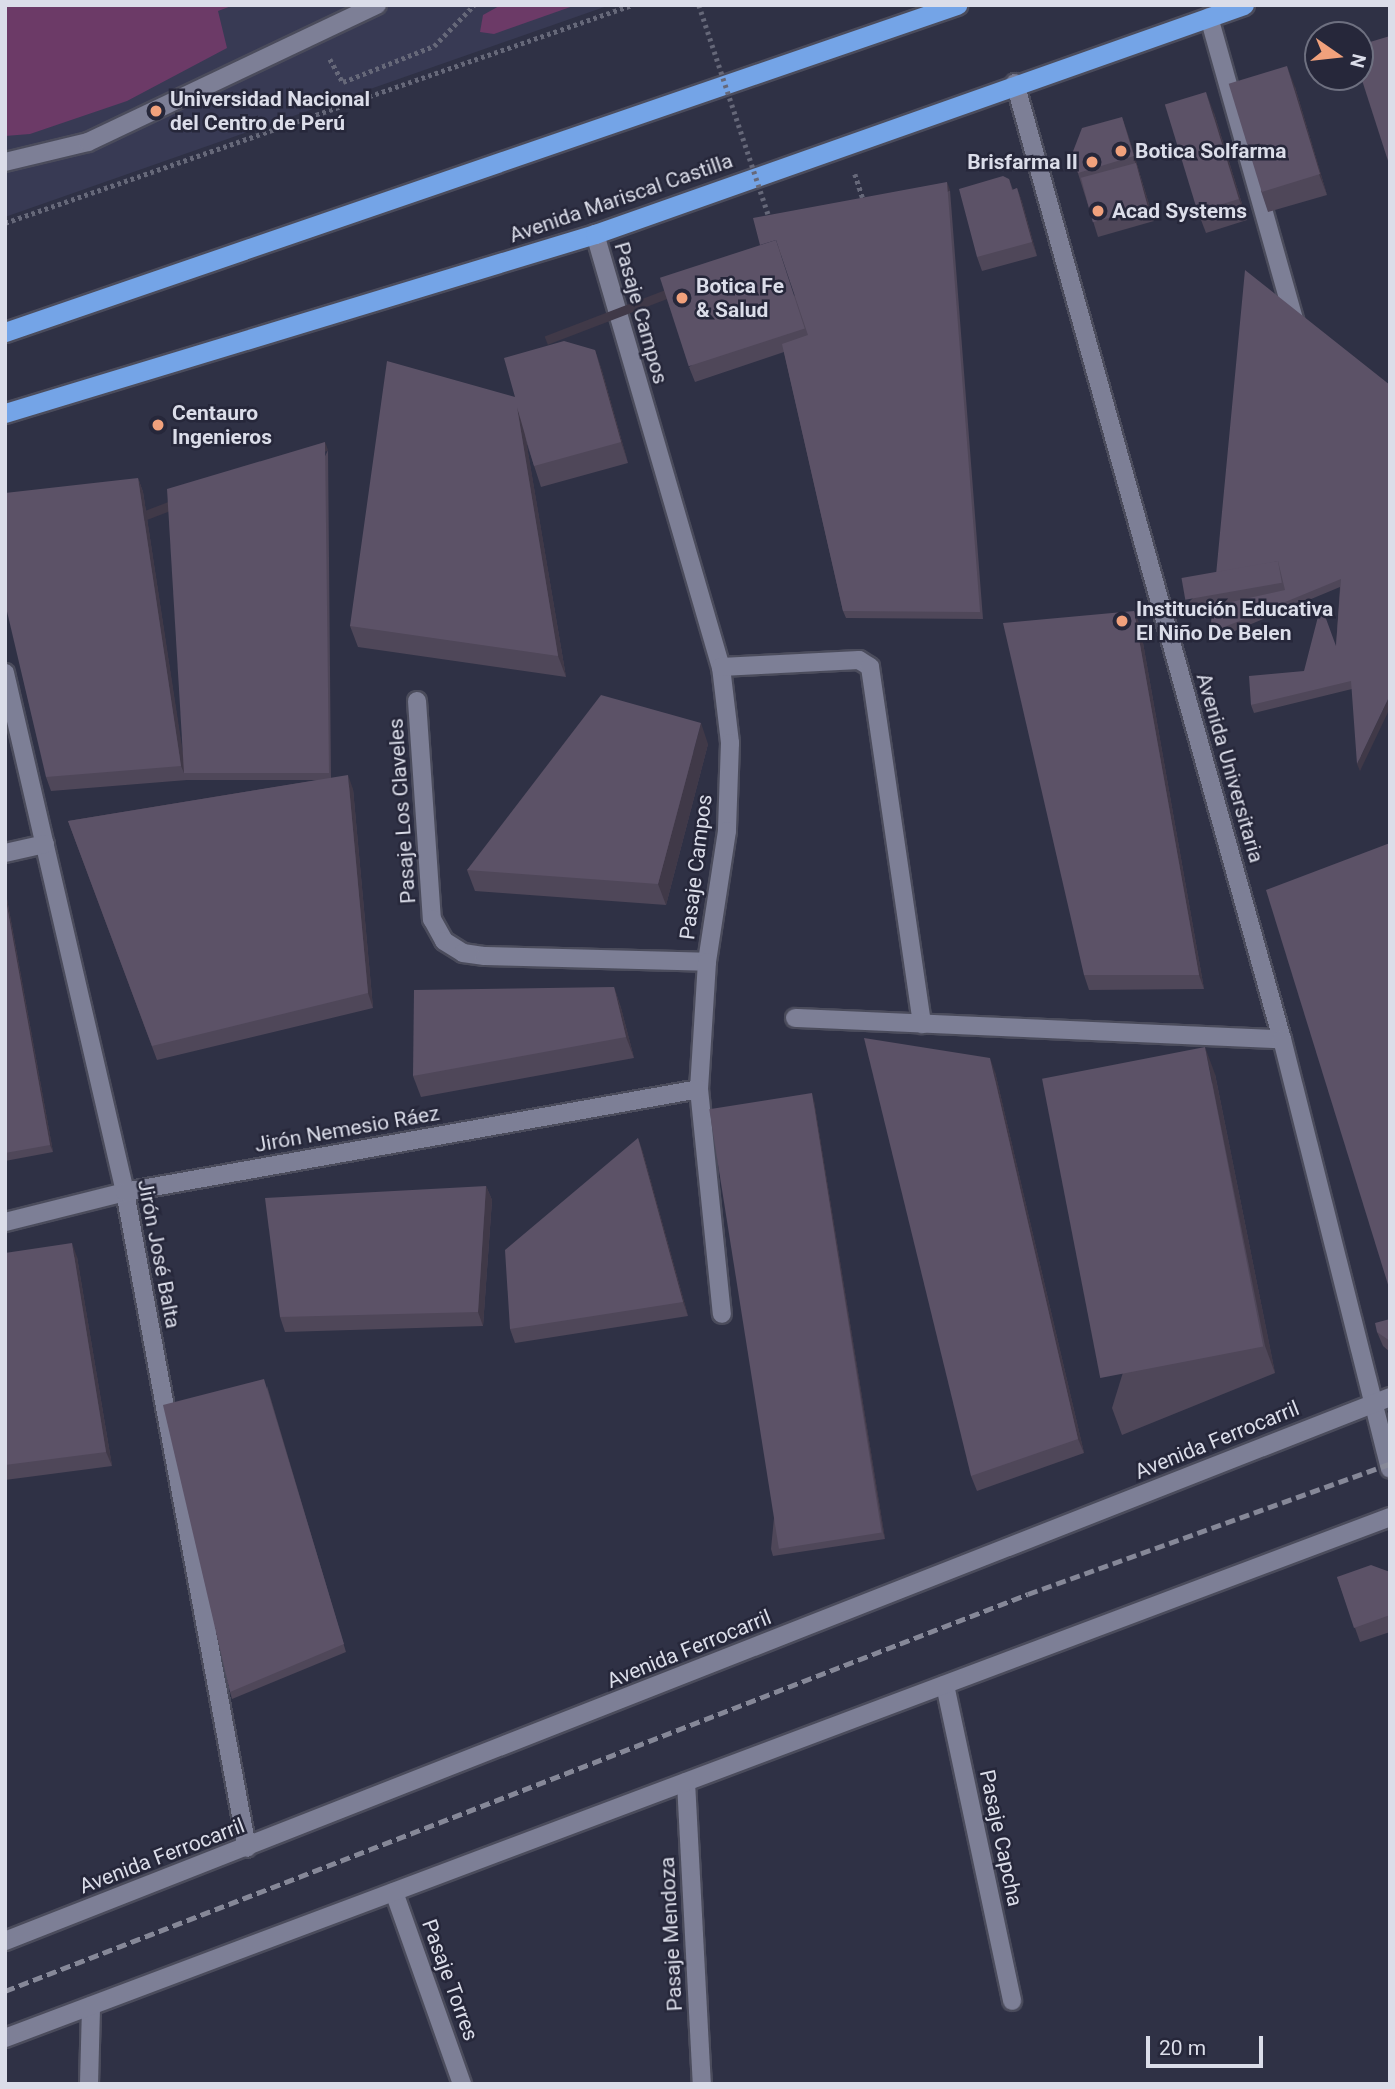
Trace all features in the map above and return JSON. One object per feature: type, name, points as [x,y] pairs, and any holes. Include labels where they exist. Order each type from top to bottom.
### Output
[{"type":"highway","points":[[5,332],[957,5]]},
{"type":"highway","name":"Avenida Mariscal Castilla","points":[[5,413],[594,234],[1014,83],[1244,5]]},
{"type":"street","points":[[5,162],[88,142],[377,5]]},
{"type":"street","points":[[1209,17],[1303,351]]},
{"type":"street","name":"Avenida Universitaria","points":[[1014,83],[1381,1400],[1390,1469]]},
{"type":"street","name":"Pasaje Campos","points":[[594,234],[721,667],[730,743],[727,831],[707,962],[699,1089],[722,1314]]},
{"type":"street","points":[[721,667],[859,660],[870,667],[876,680],[922,1024]]},
{"type":"street","name":"Jirón José Balta","points":[[5,673],[125,1192],[247,1848]]},
{"type":"street","name":"Pasaje Los Claveles","points":[[417,701],[432,919],[444,941],[463,953],[485,956],[707,962]]},
{"type":"street","points":[[5,853],[45,844]]},
{"type":"street","points":[[795,1018],[1282,1039]]},
{"type":"street","name":"Jirón Nemesio Ráez","points":[[5,1222],[125,1192],[699,1089]]},
{"type":"street","name":"Avenida Ferrocarril","points":[[5,1941],[1381,1400]]},
{"type":"street","points":[[5,2038],[1390,1517]]},
{"type":"street","name":"Pasaje Capcha","points":[[945,1685],[1012,2001]]},
{"type":"street","name":"Pasaje Mendoza","points":[[686,1782],[702,2084]]},
{"type":"street","name":"Pasaje Torres","points":[[394,1892],[462,2084]]},
{"type":"street","points":[[89,2084],[91,2006]]},
{"type":"path","points":[[316,34],[343,82],[434,46],[474,5]]},
{"type":"path","points":[[5,223],[632,5]]},
{"type":"path","points":[[699,5],[771,223]]},
{"type":"path","points":[[852,211],[865,206]]},
{"type":"shaded area","name":"Universidad Nacional del Centro de Perú","points":[[5,5],[610,5],[5,217]]},
{"type":"shaded area","points":[[5,5],[234,5],[218,11],[227,48],[127,101],[30,134],[5,136]]},
{"type":"shaded area","points":[[501,5],[576,5],[494,34],[480,32],[483,15]]},
{"type":"building","points":[[1390,36],[1390,167],[1365,91],[1374,91],[1374,41]]},
{"type":"building","points":[[1287,66],[1320,174],[1262,192],[1229,84]]},
{"type":"building","points":[[1206,92],[1239,199],[1198,212],[1165,105]]},
{"type":"building","points":[[1122,117],[1134,156],[1078,173],[1072,154],[1082,128]]},
{"type":"building","points":[[1136,163],[1148,207],[1093,222],[1081,178]]},
{"type":"building","points":[[1003,176],[1009,179],[1012,190],[1017,188],[1032,242],[977,257],[959,189]]},
{"type":"building","points":[[947,182],[980,612],[843,611],[782,344],[808,335],[776,240],[760,245],[753,218]]},
{"type":"building","points":[[776,240],[805,328],[689,366],[660,278]]},
{"type":"building","points":[[1245,270],[1390,385],[1390,695],[1357,764],[1351,681],[1251,705],[1249,676],[1304,671],[1321,605],[1336,646],[1341,579],[1210,633],[1213,606],[1285,590],[1278,561],[1216,575]]},
{"type":"building","points":[[564,341],[595,350],[621,442],[534,466],[517,407],[558,656],[350,626],[387,361],[515,397],[504,358]]},
{"type":"building","points":[[325,442],[329,773],[184,773],[167,489]]},
{"type":"building","points":[[138,478],[181,766],[46,777],[5,603],[5,493]]},
{"type":"building","points":[[1278,561],[1282,583],[1185,600],[1181,578]]},
{"type":"building","points":[[1134,611],[1199,975],[1084,975],[1003,623]]},
{"type":"building","points":[[601,695],[701,723],[658,884],[467,870]]},
{"type":"building","points":[[348,775],[368,993],[152,1046],[68,821]]},
{"type":"building","points":[[1390,843],[1390,1291],[1266,890]]},
{"type":"building","points":[[5,895],[50,1145],[5,1153]]},
{"type":"building","points":[[614,987],[626,1037],[413,1076],[414,990]]},
{"type":"building","points":[[864,1038],[990,1058],[1078,1439],[971,1476]]},
{"type":"building","points":[[1205,1047],[1263,1346],[1100,1378],[1042,1079]]},
{"type":"building","points":[[812,1093],[882,1533],[779,1549],[709,1109]]},
{"type":"building","points":[[638,1138],[683,1302],[510,1329],[505,1250]]},
{"type":"building","points":[[486,1186],[478,1312],[280,1317],[265,1198]]},
{"type":"building","points":[[72,1243],[106,1452],[5,1465],[5,1253]]},
{"type":"building","points":[[1390,1319],[1390,1341],[1377,1332],[1375,1323]]},
{"type":"building","points":[[264,1379],[344,1644],[230,1692],[163,1405]]},
{"type":"building","points":[[1371,1565],[1390,1572],[1390,1615],[1354,1628],[1337,1577]]},
{"type":"railway","points":[[5,1991],[1028,1594],[1390,1464]]},
{"type":"place","name":"Universidad Nacional del Centro de Perú","points":[[156,111]]},
{"type":"place","name":"Botica Solfarma","points":[[1121,151]]},
{"type":"place","name":"Brisfarma II","points":[[1092,162]]},
{"type":"place","name":"Acad Systems","points":[[1098,211]]},
{"type":"place","name":"Botica Fe & Salud","points":[[682,298]]},
{"type":"place","name":"Centauro Ingenieros","points":[[158,425]]},
{"type":"place","name":"Institución Educativa El Niño De Belen","points":[[1122,621]]}]
